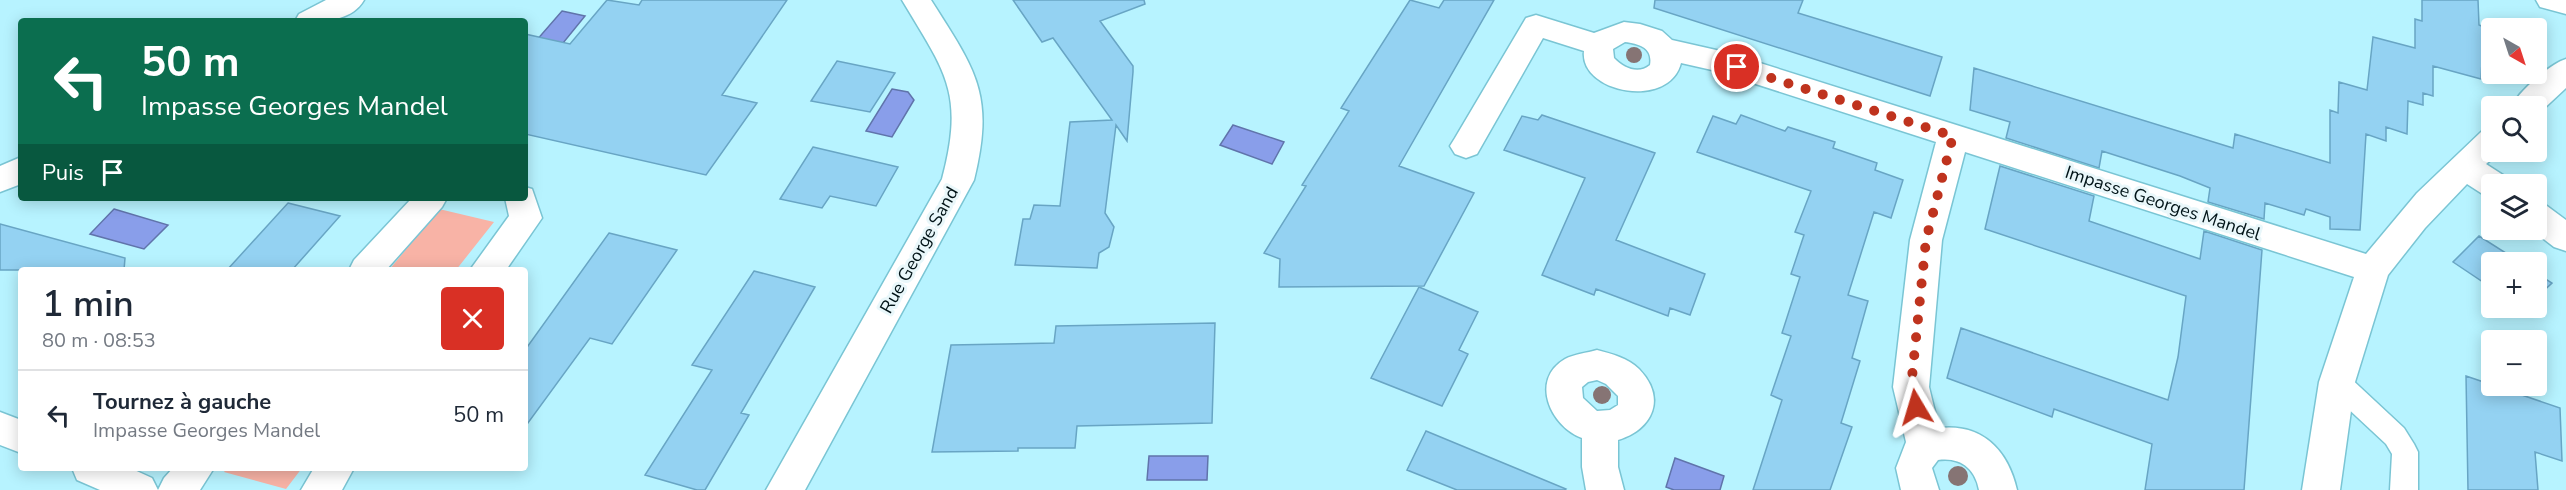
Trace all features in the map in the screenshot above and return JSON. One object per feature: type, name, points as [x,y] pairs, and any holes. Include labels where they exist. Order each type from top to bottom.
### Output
[{"type":"street","points":[[315,18],[350,0]]},
{"type":"street","name":"Rue George Sand","points":[[785,490],[958,180],[968,148],[970,118],[967,91],[958,68],[916,0]]},
{"type":"street","points":[[2550,0],[2566,4]]},
{"type":"street","points":[[1466,146],[1536,25],[1599,45],[1597,53],[1604,69],[1623,80],[1634,82],[1656,78],[1667,65],[1664,49]]},
{"type":"street","name":"Impasse Georges Mandel","points":[[1599,45],[1613,34],[1635,33],[1656,41],[1664,49],[1715,60],[2373,270]]},
{"type":"street","points":[[2538,96],[2566,70]]},
{"type":"street","points":[[1925,447],[1911,387],[1926,240],[1953,136]]},
{"type":"street","points":[[0,180],[18,171]]},
{"type":"street","points":[[2321,490],[2337,382],[2373,270],[2412,223],[2479,176]]},
{"type":"street","points":[[369,267],[428,201]]},
{"type":"street","points":[[489,267],[526,218],[521,201]]},
{"type":"street","points":[[2547,223],[2566,238]]},
{"type":"street","points":[[1600,427],[1600,467],[1605,490]]},
{"type":"street","points":[[0,428],[18,436]]},
{"type":"street","points":[[1920,490],[1914,477],[1913,465],[1917,455],[1925,447],[1935,442],[1948,442],[1975,452],[1995,473],[1998,490]]},
{"type":"street","points":[[97,471],[139,490]]},
{"type":"street","points":[[177,490],[193,471]]},
{"type":"street","points":[[320,490],[334,471]]},
{"type":"lane","points":[[2337,382],[2395,436],[2404,452],[2404,490]]},
{"type":"shaded area","points":[[439,209],[494,222],[458,267],[391,267]]},
{"type":"shaded area","points":[[225,471],[300,471],[286,489]]},
{"type":"water","points":[[562,11],[585,16],[559,48],[535,42]]},
{"type":"water","points":[[892,89],[908,92],[914,100],[892,137],[866,131]]},
{"type":"water","points":[[1233,125],[1284,142],[1272,164],[1220,145]]},
{"type":"water","points":[[114,209],[168,225],[144,249],[90,234]]},
{"type":"water","points":[[1149,456],[1208,456],[1207,480],[1147,480]]},
{"type":"water","points":[[1675,458],[1724,476],[1720,490],[1674,490],[1666,487]]},
{"type":"building","points":[[607,0],[639,5],[642,0],[787,0],[722,95],[757,103],[706,175],[528,135],[528,35],[570,44]]},
{"type":"building","points":[[1013,0],[1144,0],[1145,4],[1100,21],[1133,66],[1133,72],[1127,141],[1116,125],[1105,213],[1114,227],[1109,247],[1099,253],[1097,268],[1015,265],[1023,219],[1030,219],[1034,205],[1060,206],[1070,122],[1112,120],[1053,38],[1042,42]]},
{"type":"building","points":[[1410,0],[1439,8],[1444,0],[1494,0],[1399,166],[1474,193],[1424,286],[1279,287],[1280,259],[1264,253],[1306,186],[1302,185],[1349,111],[1341,108]]},
{"type":"building","points":[[1655,0],[1803,0],[1798,13],[1942,57],[1930,96],[1654,8]]},
{"type":"building","points":[[2422,0],[2478,0],[2479,25],[2481,26],[2481,79],[2433,66],[2433,96],[2423,93],[2423,105],[2408,101],[2407,134],[2386,127],[2386,141],[2366,134],[2360,230],[2330,229],[2330,217],[2306,209],[2304,215],[2265,203],[2264,219],[2208,202],[2210,188],[2180,176],[2102,151],[2099,168],[2006,138],[2010,122],[1970,110],[1974,68],[2233,148],[2235,134],[2330,163],[2330,110],[2338,113],[2339,82],[2367,90],[2373,37],[2415,48],[2415,19],[2422,21]]},
{"type":"building","points":[[837,61],[895,73],[870,112],[811,101]]},
{"type":"building","points":[[1542,115],[1655,153],[1616,240],[1705,274],[1690,315],[1670,308],[1668,316],[1596,289],[1594,295],[1542,275],[1585,178],[1504,150],[1522,116],[1538,120]]},
{"type":"building","points":[[1741,115],[1785,131],[1788,127],[1835,142],[1833,148],[1877,163],[1875,170],[1903,180],[1891,218],[1874,212],[1848,295],[1868,301],[1852,358],[1860,361],[1841,423],[1852,427],[1830,490],[1753,490],[1782,400],[1771,395],[1791,336],[1782,333],[1800,277],[1791,274],[1804,235],[1795,232],[1811,191],[1697,152],[1713,116],[1736,124]]},
{"type":"building","points":[[813,147],[898,167],[876,206],[830,196],[822,208],[780,199]]},
{"type":"building","points":[[2000,166],[2094,196],[2089,221],[2200,259],[2204,231],[2262,250],[2244,490],[2145,490],[2152,444],[2054,409],[2052,417],[1947,378],[1961,328],[2168,400],[2178,357],[2186,296],[1985,229]]},
{"type":"building","points":[[288,203],[340,216],[295,267],[230,267]]},
{"type":"building","points":[[0,224],[125,258],[124,267],[18,267],[18,270],[0,270]]},
{"type":"building","points":[[609,233],[677,250],[612,344],[590,338],[528,423],[528,346]]},
{"type":"building","points":[[2479,236],[2481,240],[2485,240],[2504,252],[2481,252],[2481,281],[2453,262]]},
{"type":"building","points":[[754,271],[815,287],[741,413],[749,415],[705,490],[697,490],[645,475],[712,370],[692,365]]},
{"type":"building","points":[[1419,287],[1478,312],[1459,350],[1468,354],[1442,406],[1371,378]]},
{"type":"building","points":[[1215,323],[1212,423],[1077,426],[1075,448],[932,452],[951,345],[1054,343],[1056,326]]},
{"type":"building","points":[[2466,376],[2481,381],[2481,396],[2525,396],[2560,408],[2562,461],[2535,452],[2538,490],[2468,490]]},
{"type":"building","points":[[1426,431],[1566,489],[1457,490],[1407,470]]},
{"type":"route","points":[[1737,67],[1953,136],[1926,240],[1911,387],[1916,407]]}]
